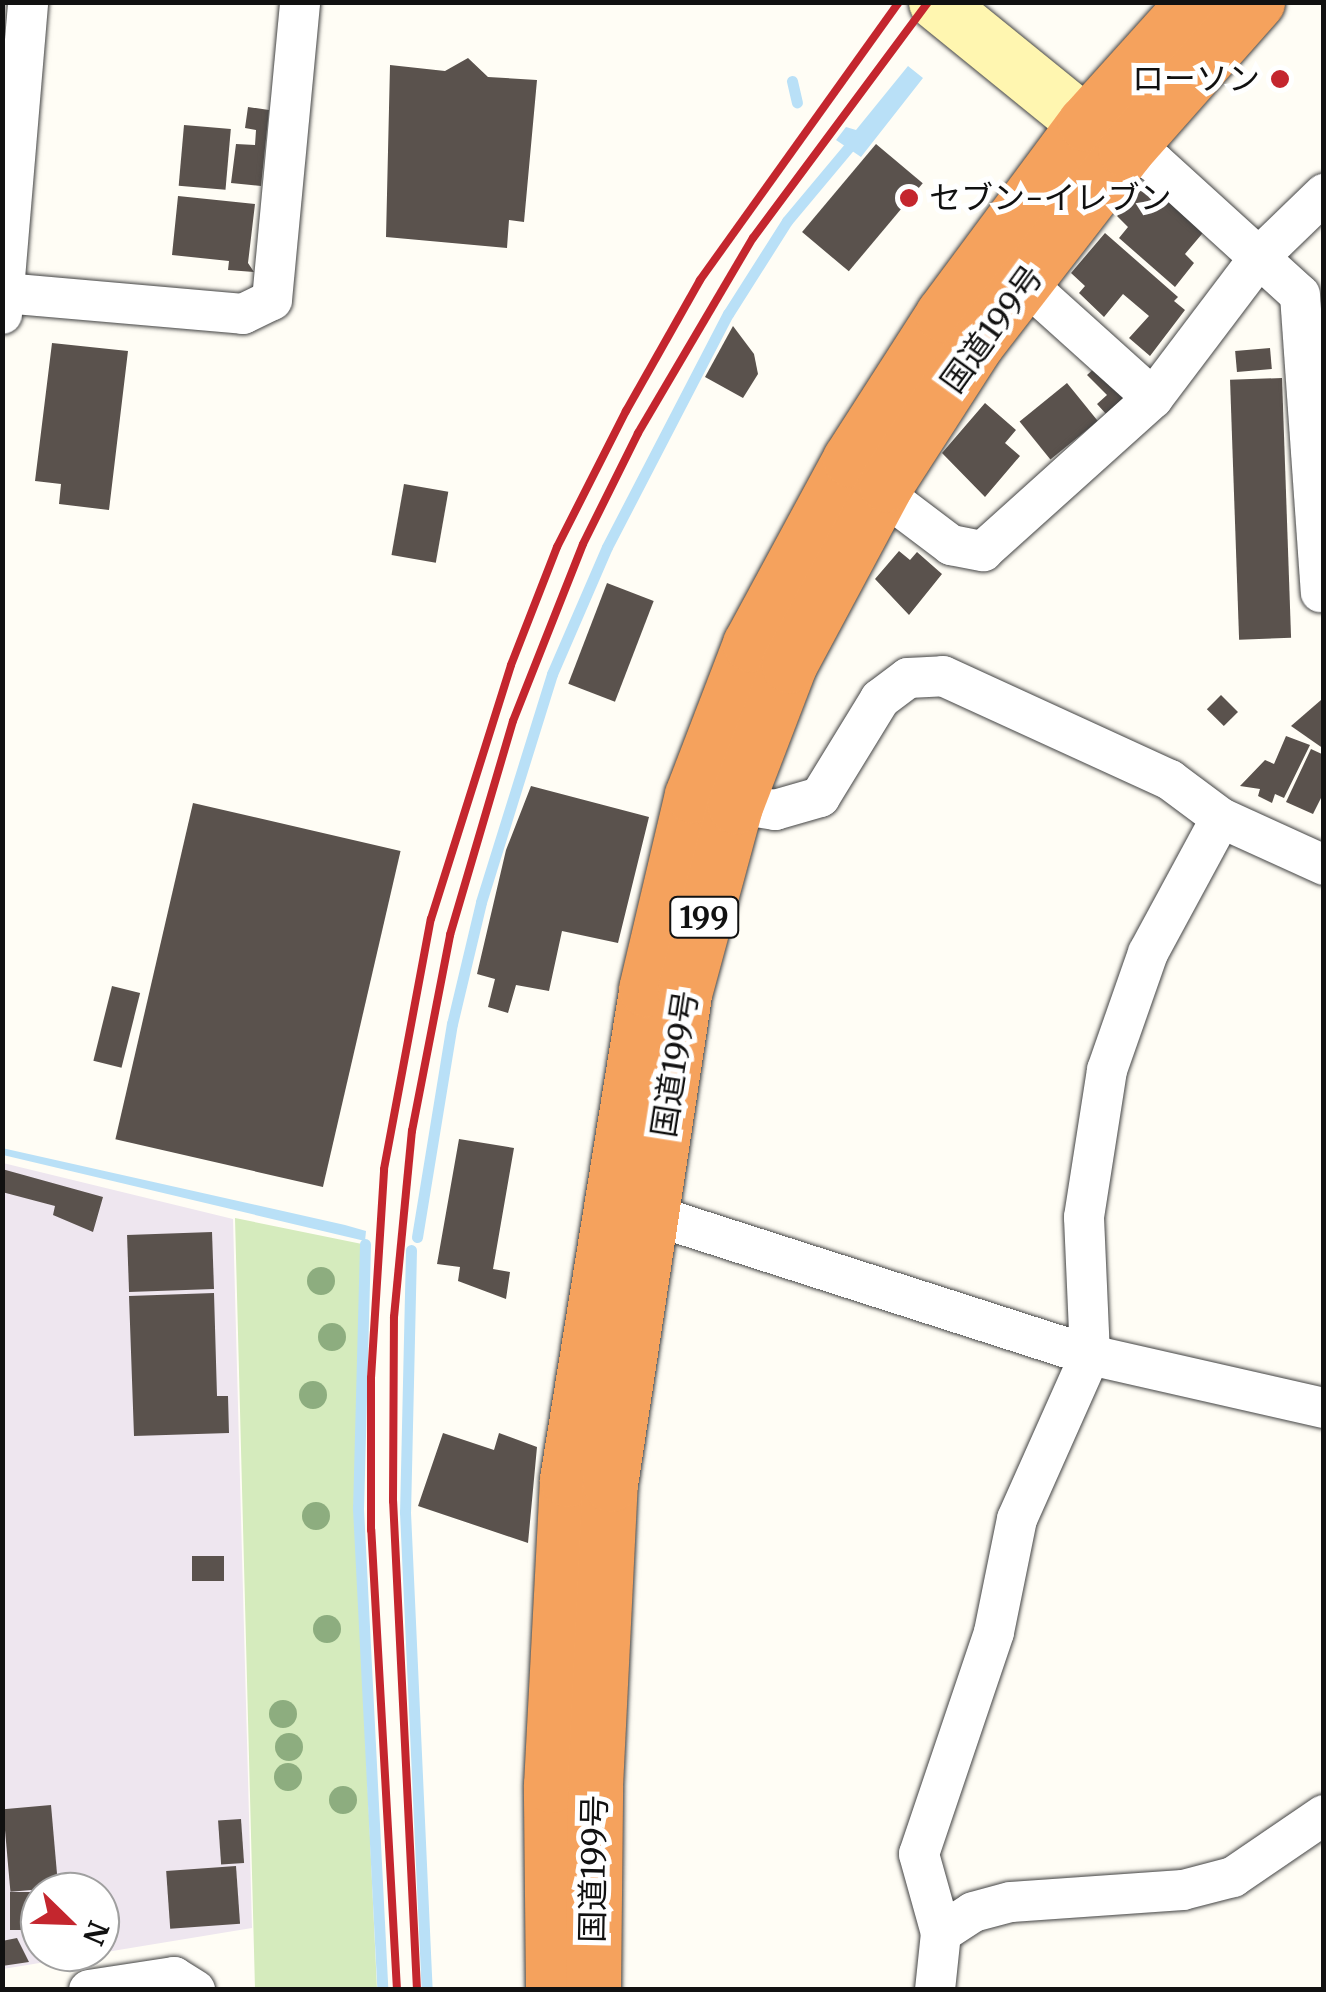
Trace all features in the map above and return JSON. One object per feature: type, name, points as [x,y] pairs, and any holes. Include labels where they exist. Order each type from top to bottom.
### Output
[{"type":"highway","name":"国道199号","points":[[593,1990],[610,1484],[646,989],[714,801],[750,644],[1007,267],[1106,136],[1194,2]]},
{"type":"highway","name":"国道199号","points":[[1106,136],[1257,2]]},
{"type":"highway","name":"国道199号","points":[[553,1990],[551,1785],[567,1479],[631,1207]]},
{"type":"street","points":[[28,2],[3,303],[243,314],[272,300],[300,2]]},
{"type":"street","points":[[936,7],[1106,136],[1154,162],[1261,255],[1300,295],[1321,592]]},
{"type":"street","points":[[863,479],[951,544],[983,551],[1153,398],[1261,255],[1324,194]]},
{"type":"street","points":[[1007,267],[1153,398]]},
{"type":"street","points":[[714,801],[775,810],[820,796],[880,699],[908,678],[943,676],[1170,780],[1221,818],[1324,865]]},
{"type":"street","points":[[936,1990],[941,1934],[919,1854],[994,1632],[1017,1518],[1090,1355],[1084,1217],[1107,1070],[1148,954],[1221,818]]},
{"type":"street","points":[[631,1207],[1090,1355],[1324,1408]]},
{"type":"street","points":[[941,1934],[973,1912],[1011,1902],[1182,1890],[1233,1877],[1324,1815]]},
{"type":"street","points":[[89,1990],[174,1977],[195,1990]]},
{"type":"shaded area","points":[[3,1163],[233,1219],[252,1928],[120,1950],[120,1872],[20,1872],[20,1966],[3,1969]]},
{"type":"green space","points":[[235,1218],[362,1244],[355,1513],[377,1989],[255,1989]]},
{"type":"water","points":[[908,66],[923,78],[861,157],[836,140],[846,127],[856,130]]},
{"type":"water","points":[[2,1148],[345,1225],[366,1231],[365,1241],[3,1155]]},
{"type":"building","points":[[468,58],[488,77],[537,80],[524,222],[509,220],[507,248],[386,237],[390,65],[445,71]]},
{"type":"building","points":[[248,107],[269,110],[261,186],[231,183],[236,144],[255,145],[256,130],[245,128]]},
{"type":"building","points":[[184,125],[231,129],[226,190],[179,186]]},
{"type":"building","points":[[876,144],[923,183],[849,271],[802,232]]},
{"type":"building","points":[[1147,184],[1156,191],[1160,186],[1207,228],[1185,254],[1194,263],[1175,287],[1119,238],[1128,227],[1117,216]]},
{"type":"building","points":[[178,196],[255,204],[248,263],[254,272],[228,270],[229,261],[172,255]]},
{"type":"building","points":[[1105,233],[1178,297],[1174,301],[1185,310],[1150,356],[1129,338],[1149,316],[1123,294],[1104,317],[1079,293],[1085,286],[1071,273]]},
{"type":"building","points":[[733,326],[754,354],[758,374],[743,398],[705,377]]},
{"type":"building","points":[[52,343],[128,351],[109,510],[59,504],[61,484],[35,481]]},
{"type":"building","points":[[1270,348],[1272,369],[1237,372],[1235,351]]},
{"type":"building","points":[[1097,366],[1126,397],[1107,415],[1097,404],[1107,395],[1087,375]]},
{"type":"building","points":[[1282,378],[1291,638],[1239,640],[1230,380]]},
{"type":"building","points":[[1067,383],[1098,421],[1050,459],[1020,421]]},
{"type":"building","points":[[985,403],[1016,430],[1005,443],[1020,456],[985,497],[942,453]]},
{"type":"building","points":[[404,484],[448,492],[436,563],[391,555]]},
{"type":"building","points":[[899,551],[910,560],[917,552],[942,574],[909,615],[875,579]]},
{"type":"building","points":[[607,583],[654,601],[615,702],[568,684]]},
{"type":"building","points":[[1221,695],[1238,712],[1224,726],[1207,709]]},
{"type":"building","points":[[1321,700],[1324,702],[1324,749],[1291,726]]},
{"type":"building","points":[[1286,736],[1310,745],[1284,798],[1275,794],[1272,803],[1258,796],[1260,789],[1240,786],[1265,760],[1274,764]]},
{"type":"building","points":[[1311,749],[1324,755],[1324,792],[1313,814],[1286,802]]},
{"type":"building","points":[[531,786],[649,817],[618,943],[562,931],[549,991],[516,985],[508,1013],[488,1007],[495,979],[477,974],[506,850]]},
{"type":"building","points":[[193,803],[401,851],[323,1187],[115,1139]]},
{"type":"building","points":[[112,986],[140,993],[122,1068],[93,1061]]},
{"type":"building","points":[[459,1139],[514,1148],[493,1269],[510,1272],[506,1299],[458,1281],[460,1267],[437,1264]]},
{"type":"building","points":[[2,1169],[103,1197],[93,1232],[53,1215],[55,1206],[2,1192]]},
{"type":"building","points":[[212,1232],[214,1289],[129,1292],[127,1235]]},
{"type":"building","points":[[214,1293],[217,1396],[228,1396],[229,1433],[134,1436],[129,1296]]},
{"type":"building","points":[[443,1433],[494,1450],[499,1433],[537,1447],[528,1543],[418,1506]]},
{"type":"building","points":[[192,1556],[224,1556],[224,1581],[192,1581]]},
{"type":"building","points":[[51,1805],[57,1872],[20,1872],[20,1891],[10,1892],[3,1809]]},
{"type":"building","points":[[241,1819],[244,1863],[221,1864],[218,1821]]},
{"type":"building","points":[[236,1866],[240,1924],[170,1929],[166,1871]]},
{"type":"building","points":[[10,1892],[20,1892],[20,1930],[10,1930]]},
{"type":"building","points":[[17,1938],[20,1963],[2,1966],[2,1941]]},
{"type":"waterway","points":[[792,81],[797,102]]},
{"type":"waterway","points":[[417,1237],[452,1024],[481,902],[552,674],[607,547],[728,314],[787,221],[854,141]]},
{"type":"waterway","points":[[365,1244],[358,1508],[382,1990]]},
{"type":"waterway","points":[[411,1250],[405,1512],[427,1990]]},
{"type":"railway","points":[[397,1990],[371,1530],[371,1378],[384,1169],[431,919],[511,665],[557,547],[626,411],[700,280],[899,2]]},
{"type":"railway","points":[[417,1990],[393,1501],[394,1317],[412,1131],[450,935],[513,721],[583,544],[638,433],[753,238],[928,2]]},
{"type":"place","name":"ローソン","points":[[1280,79]]},
{"type":"place","name":"セブン-イレブン","points":[[909,198]]}]
